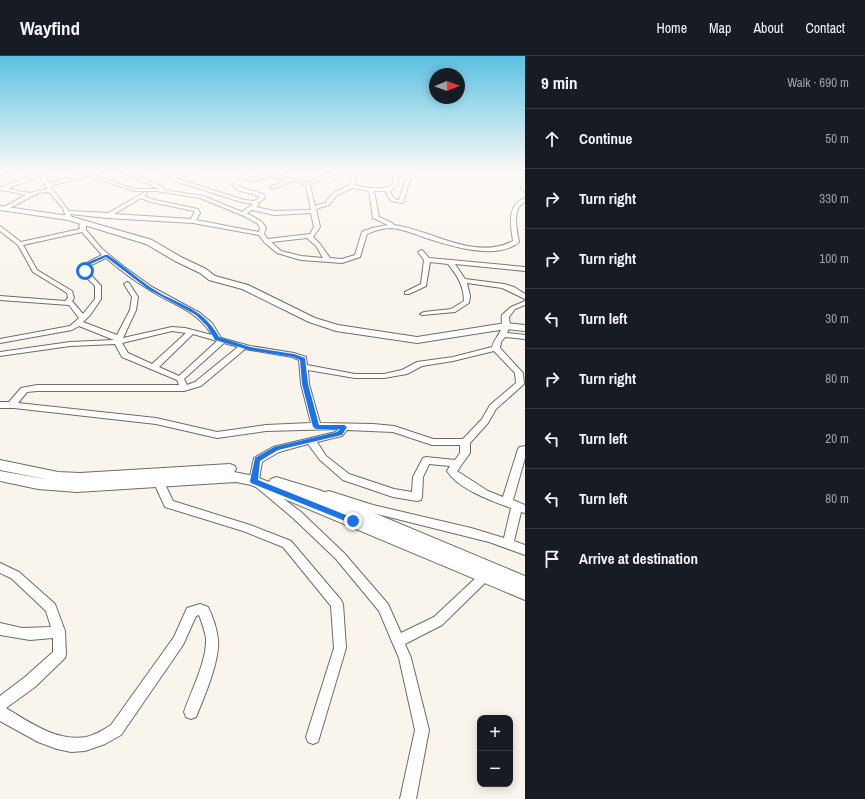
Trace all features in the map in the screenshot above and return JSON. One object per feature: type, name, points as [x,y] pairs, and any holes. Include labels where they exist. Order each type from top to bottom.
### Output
[{"type":"street","points":[[61,206],[68,215],[83,226],[107,256],[150,288],[198,314],[220,339]]},
{"type":"street","points":[[107,216],[124,206]]},
{"type":"street","points":[[175,206],[196,210],[197,213],[193,221]]},
{"type":"street","points":[[222,206],[260,223],[263,228],[261,234]]},
{"type":"street","points":[[242,214],[255,206]]},
{"type":"street","points":[[266,241],[312,235],[317,227],[313,206]]},
{"type":"street","points":[[251,208],[274,213],[314,209],[323,206]]},
{"type":"street","points":[[374,206],[376,218],[390,224],[392,227]]},
{"type":"street","points":[[2,209],[68,215],[89,213],[107,216],[193,221],[261,234],[266,241],[279,252],[301,258],[342,261],[358,256],[364,233],[376,227],[408,228],[432,238],[464,245],[487,249],[503,248],[516,242],[514,217],[517,206]]},
{"type":"street","points":[[20,244],[83,226],[149,242],[212,278],[245,287],[306,318],[336,328],[417,340],[506,326],[525,328]]},
{"type":"street","points":[[0,228],[20,244],[35,271],[70,292],[71,298],[66,303]]},
{"type":"street","points":[[0,237],[7,234]]},
{"type":"street","points":[[309,236],[318,245],[327,259]]},
{"type":"street","points":[[407,294],[424,285],[427,260],[421,252]]},
{"type":"street","points":[[0,341],[72,328],[89,313],[98,299],[98,286],[89,277],[84,266],[107,256]]},
{"type":"street","points":[[427,260],[525,269]]},
{"type":"street","points":[[424,314],[453,311],[467,302],[464,281],[450,262]]},
{"type":"street","points":[[464,281],[488,283],[507,287],[525,297]]},
{"type":"street","points":[[118,340],[133,310],[135,297],[127,284]]},
{"type":"street","points":[[0,298],[71,303],[80,321],[118,340],[124,355],[180,379],[184,388]]},
{"type":"street","points":[[496,348],[497,341],[503,336],[506,326],[505,317],[513,308],[525,303]]},
{"type":"street","points":[[0,354],[70,344],[118,340],[172,329],[220,339],[243,347],[294,355],[303,359],[305,384],[316,427]]},
{"type":"street","points":[[154,367],[191,332]]},
{"type":"street","points":[[503,336],[525,337]]},
{"type":"street","points":[[180,379],[220,339]]},
{"type":"street","points":[[11,405],[24,390],[38,388],[184,388],[198,384],[243,347]]},
{"type":"street","points":[[304,368],[355,376],[384,376],[404,372],[420,364],[453,359],[496,348]]},
{"type":"street","points":[[496,348],[519,373],[520,384],[492,407],[485,421],[465,442],[465,453],[452,471],[455,475],[484,494],[516,506]]},
{"type":"street","points":[[0,405],[156,421],[217,435],[266,428],[385,428],[432,442],[465,442]]},
{"type":"street","points":[[254,478],[257,460],[276,448],[339,434],[344,427]]},
{"type":"street","points":[[310,440],[323,458],[346,477],[393,493],[417,497],[418,477],[426,460],[458,464]]},
{"type":"street","points":[[508,543],[516,506],[524,450]]},
{"type":"street","points":[[0,465],[58,478],[232,469],[525,593]]},
{"type":"street","points":[[0,476],[38,484],[77,487],[236,477],[254,478],[314,494],[525,583]]},
{"type":"street","points":[[254,478],[297,515],[340,556],[384,608],[405,658],[422,730],[408,799]]},
{"type":"street","points":[[159,483],[169,504],[246,528],[287,544],[337,604],[340,648],[312,738]]},
{"type":"street","points":[[314,494],[328,495],[378,511],[452,526],[508,543],[525,550]]},
{"type":"street","points":[[0,568],[15,575],[51,608],[59,631],[60,654],[30,682],[0,704]]},
{"type":"street","points":[[398,641],[438,621],[485,576]]},
{"type":"street","points":[[0,713],[32,732],[65,745],[78,746],[93,743],[105,738],[116,730],[172,652],[185,630],[191,612],[200,609],[204,611],[212,643],[210,654],[191,712]]},
{"type":"street","points":[[0,629],[29,634],[59,631]]},
{"type":"route","points":[[85,271],[84,266],[107,256],[150,288],[169,300],[198,314],[209,325],[217,338],[249,348],[294,355],[303,359],[305,384],[316,427],[344,427],[343,430],[339,434],[276,448],[257,460],[254,481],[353,521]]}]
